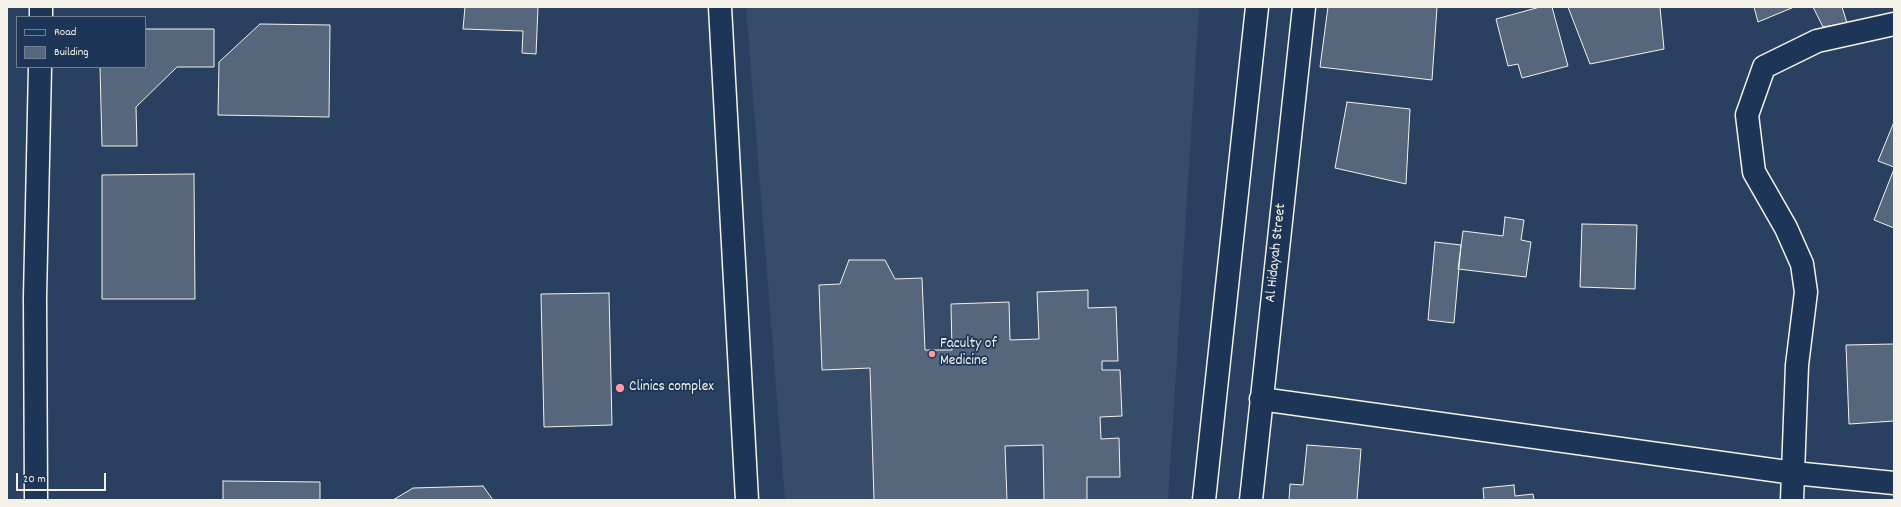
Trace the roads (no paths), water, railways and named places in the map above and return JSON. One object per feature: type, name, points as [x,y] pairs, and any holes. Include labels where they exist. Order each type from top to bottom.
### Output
[{"type":"street","points":[[720,7],[747,500]]},
{"type":"street","points":[[1204,500],[1257,7]]},
{"type":"street","name":"Al Hidayah Street","points":[[1251,500],[1304,7]]},
{"type":"street","points":[[1792,500],[1797,365],[1806,292],[1802,264],[1786,228],[1754,172],[1747,115],[1764,67],[1817,41],[1894,24]]},
{"type":"street","points":[[36,500],[35,297],[40,68]]},
{"type":"street","points":[[1261,399],[1794,473],[1894,483]]},
{"type":"place","name":"Faculty of Medicine","points":[[932,354]]},
{"type":"place","name":"Clinics complex","points":[[620,388]]}]
